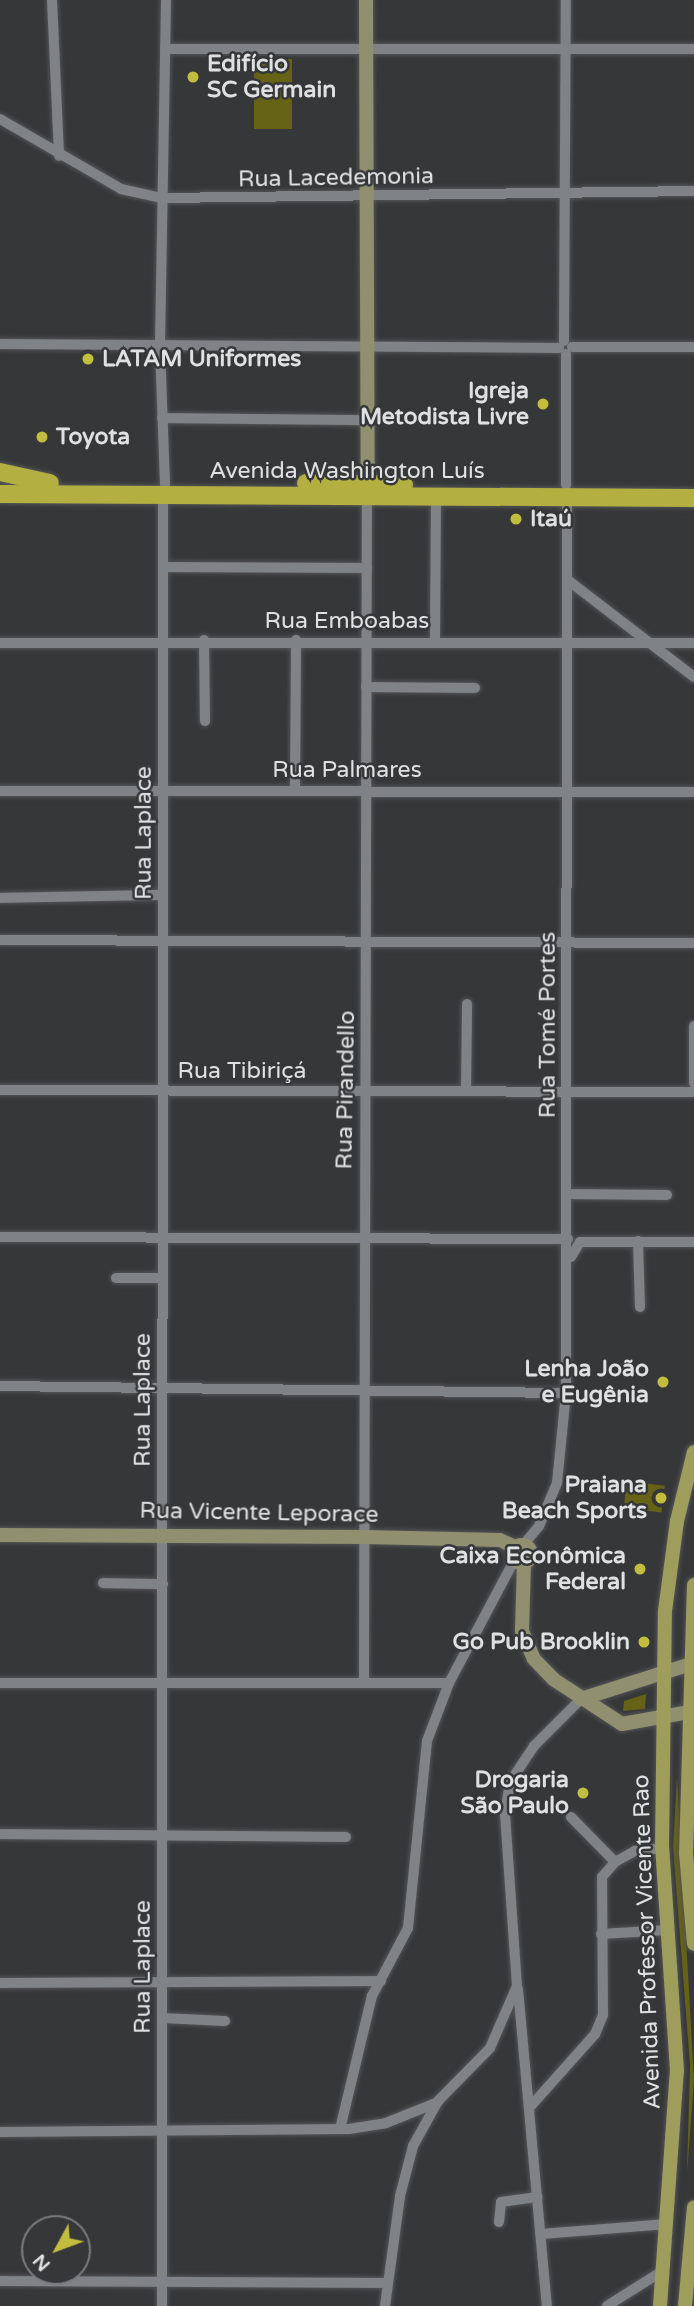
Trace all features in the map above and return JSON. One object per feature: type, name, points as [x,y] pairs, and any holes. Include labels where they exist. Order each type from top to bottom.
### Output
[{"type":"highway","points":[[0,471],[51,488]]},
{"type":"highway","name":"Avenida Washington Luís","points":[[0,494],[17,486],[567,491],[694,498]]},
{"type":"highway","name":"Avenida Washington Luís","points":[[368,491],[436,497],[694,486]]},
{"type":"highway","points":[[0,506],[51,488]]},
{"type":"main road","name":"Avenida Professor Vicente Rao","points":[[660,2306],[677,2071],[662,1847],[663,1674],[669,1566],[694,1452]]},
{"type":"main road","name":"Avenida Professor Vicente Rao","points":[[694,1585],[686,1853],[694,1944]]},
{"type":"main road","points":[[685,2306],[690,2281],[694,2207]]},
{"type":"street","points":[[52,0],[59,156]]},
{"type":"street","name":"Rua Laplace","points":[[162,2306],[164,489],[160,345],[166,0]]},
{"type":"street","points":[[366,0],[368,491]]},
{"type":"street","name":"Rua Tomé Portes","points":[[340,2129],[366,2015],[380,1981],[408,1928],[421,1773],[427,1741],[449,1683],[520,1553],[539,1526],[557,1483],[566,1394],[569,1194],[566,940],[569,581],[562,190],[566,0]]},
{"type":"street","points":[[165,49],[694,49]]},
{"type":"street","name":"Rua Lacedemonia","points":[[0,118],[59,156],[121,190],[162,198],[368,198],[562,190],[694,191]]},
{"type":"street","points":[[0,344],[368,349],[694,347]]},
{"type":"street","points":[[162,418],[369,420]]},
{"type":"street","name":"Rua Pirandello","points":[[365,1683],[363,1239],[367,941],[364,790],[368,491]]},
{"type":"street","points":[[435,640],[436,497]]},
{"type":"street","points":[[163,567],[367,568]]},
{"type":"street","points":[[569,581],[694,677]]},
{"type":"street","points":[[204,640],[205,721]]},
{"type":"street","name":"Rua Emboabas","points":[[0,643],[204,640],[694,643]]},
{"type":"street","points":[[295,789],[296,640]]},
{"type":"street","points":[[366,687],[475,688]]},
{"type":"street","name":"Rua Palmares","points":[[0,791],[163,788],[694,792]]},
{"type":"street","points":[[0,898],[163,895]]},
{"type":"street","points":[[0,940],[163,938],[694,943]]},
{"type":"street","points":[[466,1091],[467,1004]]},
{"type":"street","points":[[694,1026],[694,1083]]},
{"type":"street","name":"Rua Tibiriçá","points":[[0,1090],[694,1092]]},
{"type":"street","points":[[569,1194],[667,1195]]},
{"type":"street","points":[[0,1237],[568,1239]]},
{"type":"street","points":[[638,1241],[640,1307]]},
{"type":"street","points":[[568,1265],[580,1242],[694,1242]]},
{"type":"street","points":[[116,1278],[163,1278]]},
{"type":"street","points":[[0,1386],[363,1388],[566,1394]]},
{"type":"street","name":"Rua Vicente Leporace","points":[[0,1535],[163,1534],[500,1541],[520,1553]]},
{"type":"street","points":[[520,1553],[524,1584],[520,1624],[534,1659],[561,1685],[617,1721],[633,1724],[692,1711]]},
{"type":"street","points":[[507,1580],[515,1577],[524,1584]]},
{"type":"street","points":[[103,1583],[163,1584]]},
{"type":"street","points":[[547,2306],[517,1986],[505,1814],[510,1782],[542,1736],[581,1699],[619,1690],[691,1664]]},
{"type":"street","points":[[0,1683],[449,1683]]},
{"type":"street","points":[[561,1685],[600,1693]]},
{"type":"street","points":[[617,1721],[612,1705],[619,1690]]},
{"type":"street","points":[[571,1817],[615,1862]]},
{"type":"street","points":[[0,1834],[346,1837]]},
{"type":"street","points":[[530,2107],[599,2027],[606,1996],[599,1885],[615,1862],[635,1851],[662,1847]]},
{"type":"street","points":[[601,1934],[668,1930]]},
{"type":"street","points":[[0,1983],[380,1981]]},
{"type":"street","points":[[385,2306],[403,2176],[438,2101],[490,2048],[517,1986]]},
{"type":"street","points":[[162,2018],[225,2021]]},
{"type":"street","points":[[0,2132],[340,2129],[386,2123],[438,2101]]},
{"type":"street","points":[[499,2222],[501,2202],[538,2197]]},
{"type":"street","points":[[541,2234],[668,2224]]},
{"type":"street","points":[[607,2306],[664,2270]]},
{"type":"street","points":[[0,2281],[388,2283]]},
{"type":"shaded area","points":[[254,59],[292,59],[292,129],[254,129]]},
{"type":"shaded area","points":[[627,1481],[665,1486],[661,1512],[624,1508]]},
{"type":"shaded area","points":[[646,1694],[645,1709],[623,1711],[624,1701]]},
{"type":"shaded area","points":[[677,1777],[694,2080],[687,2173],[690,2065],[673,1847]]},
{"type":"place","name":"Edifício SC Germain","points":[[193,77]]},
{"type":"place","name":"LATAM Uniformes","points":[[88,359]]},
{"type":"place","name":"Igreja Metodista Livre","points":[[543,404]]},
{"type":"place","name":"Toyota","points":[[42,437]]},
{"type":"place","name":"Itaú","points":[[516,519]]},
{"type":"place","name":"Lenha João e Eugênia","points":[[663,1382]]},
{"type":"place","name":"Praiana Beach Sports","points":[[661,1498]]},
{"type":"place","name":"Caixa Econômica Federal","points":[[640,1569]]},
{"type":"place","name":"Go Pub Brooklin","points":[[644,1642]]},
{"type":"place","name":"Drogaria São Paulo","points":[[583,1793]]}]
